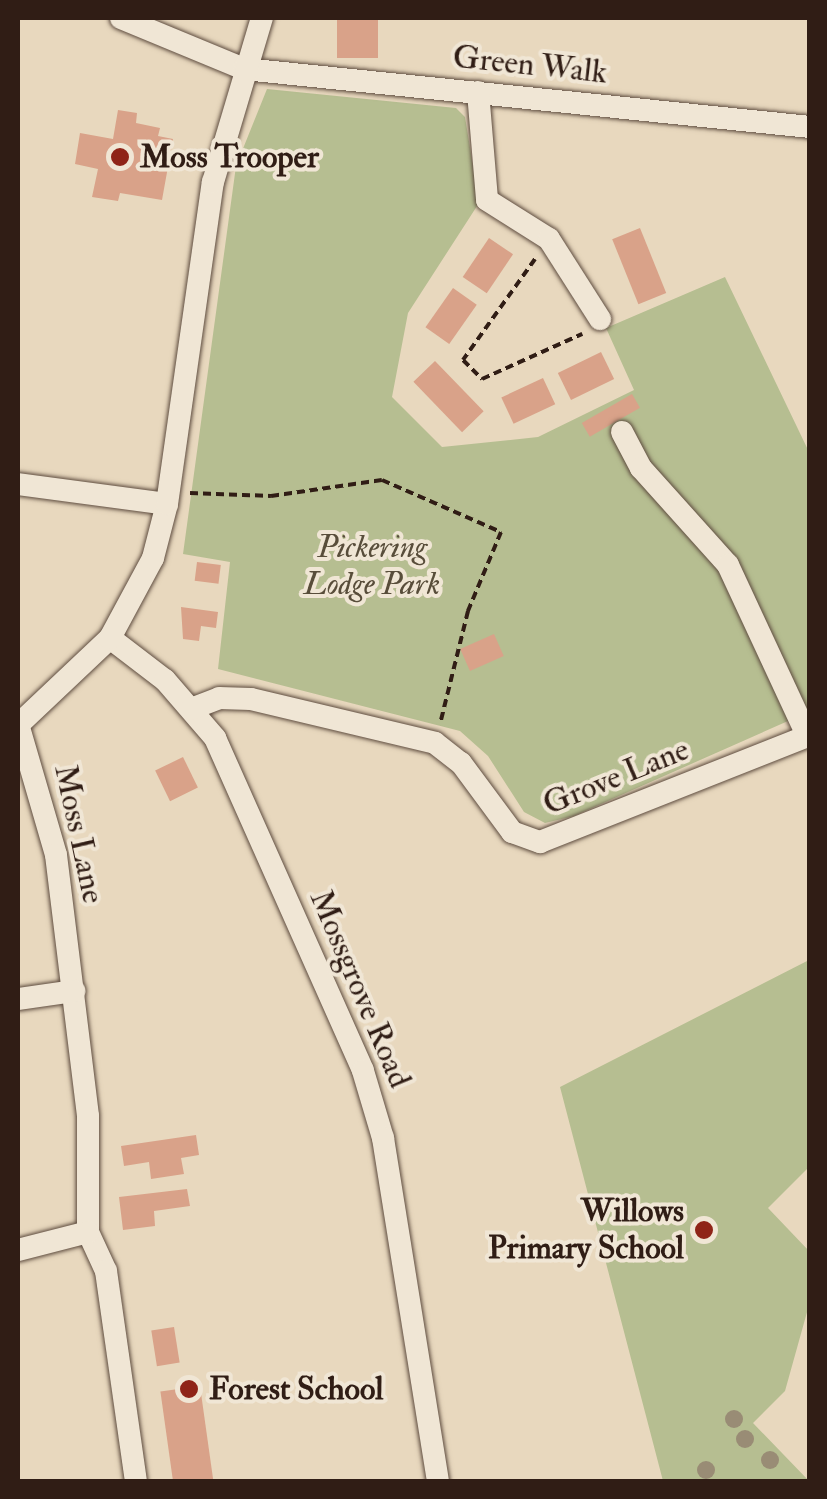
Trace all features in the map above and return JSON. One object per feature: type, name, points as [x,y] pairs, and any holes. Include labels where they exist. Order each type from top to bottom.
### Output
[{"type":"street","name":"Green Walk","points":[[121,18],[244,69],[810,128]]},
{"type":"street","name":"Moss Lane","points":[[136,1482],[106,1271],[88,1232],[92,1155],[52,830],[18,724],[110,638],[145,580],[168,497],[213,182],[262,18]]},
{"type":"street","points":[[478,92],[487,200],[549,239],[600,319]]},
{"type":"street","points":[[622,432],[641,468],[728,565],[808,735]]},
{"type":"street","points":[[18,484],[168,497]]},
{"type":"street","name":"Mossgrove Road","points":[[110,638],[192,709],[225,756],[372,1095],[438,1482]]},
{"type":"street","name":"Grove Lane","points":[[192,709],[219,698],[251,699],[436,743],[462,763],[512,832],[540,842],[808,735]]},
{"type":"street","points":[[18,999],[74,991]]},
{"type":"street","points":[[18,1250],[88,1232]]},
{"type":"path","points":[[549,239],[463,360],[482,379],[603,324],[600,319]]},
{"type":"path","points":[[168,497],[271,496],[382,480],[501,532],[468,612],[436,743]]},
{"type":"green space","name":"Pickering Lodge Park","points":[[267,89],[456,108],[465,117],[479,203],[408,313],[392,397],[442,447],[538,437],[634,390],[606,328],[725,277],[809,452],[809,721],[788,721],[574,816],[545,823],[524,812],[488,756],[460,731],[218,669],[230,562],[183,554],[236,166]]},
{"type":"green space","name":"Willows Primary School","points":[[809,960],[809,1167],[768,1208],[809,1251],[809,1305],[785,1391],[753,1423],[809,1481],[663,1481],[560,1087]]},
{"type":"building","points":[[337,18],[378,18],[378,58],[337,58]]},
{"type":"building","points":[[118,110],[137,113],[136,123],[160,128],[158,136],[173,139],[162,200],[120,193],[118,201],[92,197],[98,169],[75,164],[80,133],[113,139]]},
{"type":"building","points":[[640,228],[666,293],[638,304],[612,239]]},
{"type":"building","points":[[489,238],[513,254],[487,293],[463,277]]},
{"type":"building","points":[[453,288],[477,305],[449,344],[425,327]]},
{"type":"building","points":[[601,352],[614,379],[571,400],[558,373]]},
{"type":"building","points":[[435,361],[484,411],[462,432],[413,382]]},
{"type":"building","points":[[543,378],[555,404],[514,424],[501,397]]},
{"type":"building","points":[[632,394],[640,408],[590,437],[582,423]]},
{"type":"building","points":[[197,562],[221,565],[219,584],[195,581]]},
{"type":"building","points":[[181,607],[218,612],[216,628],[201,626],[199,641],[183,639]]},
{"type":"building","points":[[494,634],[504,656],[470,671],[460,649]]},
{"type":"building","points":[[183,757],[198,788],[170,801],[155,771]]},
{"type":"building","points":[[196,1135],[199,1155],[181,1158],[184,1174],[151,1179],[149,1162],[124,1166],[121,1146]]},
{"type":"building","points":[[187,1189],[190,1206],[154,1211],[155,1226],[123,1230],[119,1197]]},
{"type":"building","points":[[174,1327],[180,1363],[157,1366],[151,1331]]},
{"type":"building","points":[[200,1386],[213,1482],[173,1482],[160,1392]]},
{"type":"place","name":"Moss Trooper","points":[[120,157]]},
{"type":"place","name":"Willows Primary School","points":[[704,1230]]},
{"type":"place","name":"Forest School","points":[[189,1389]]}]
